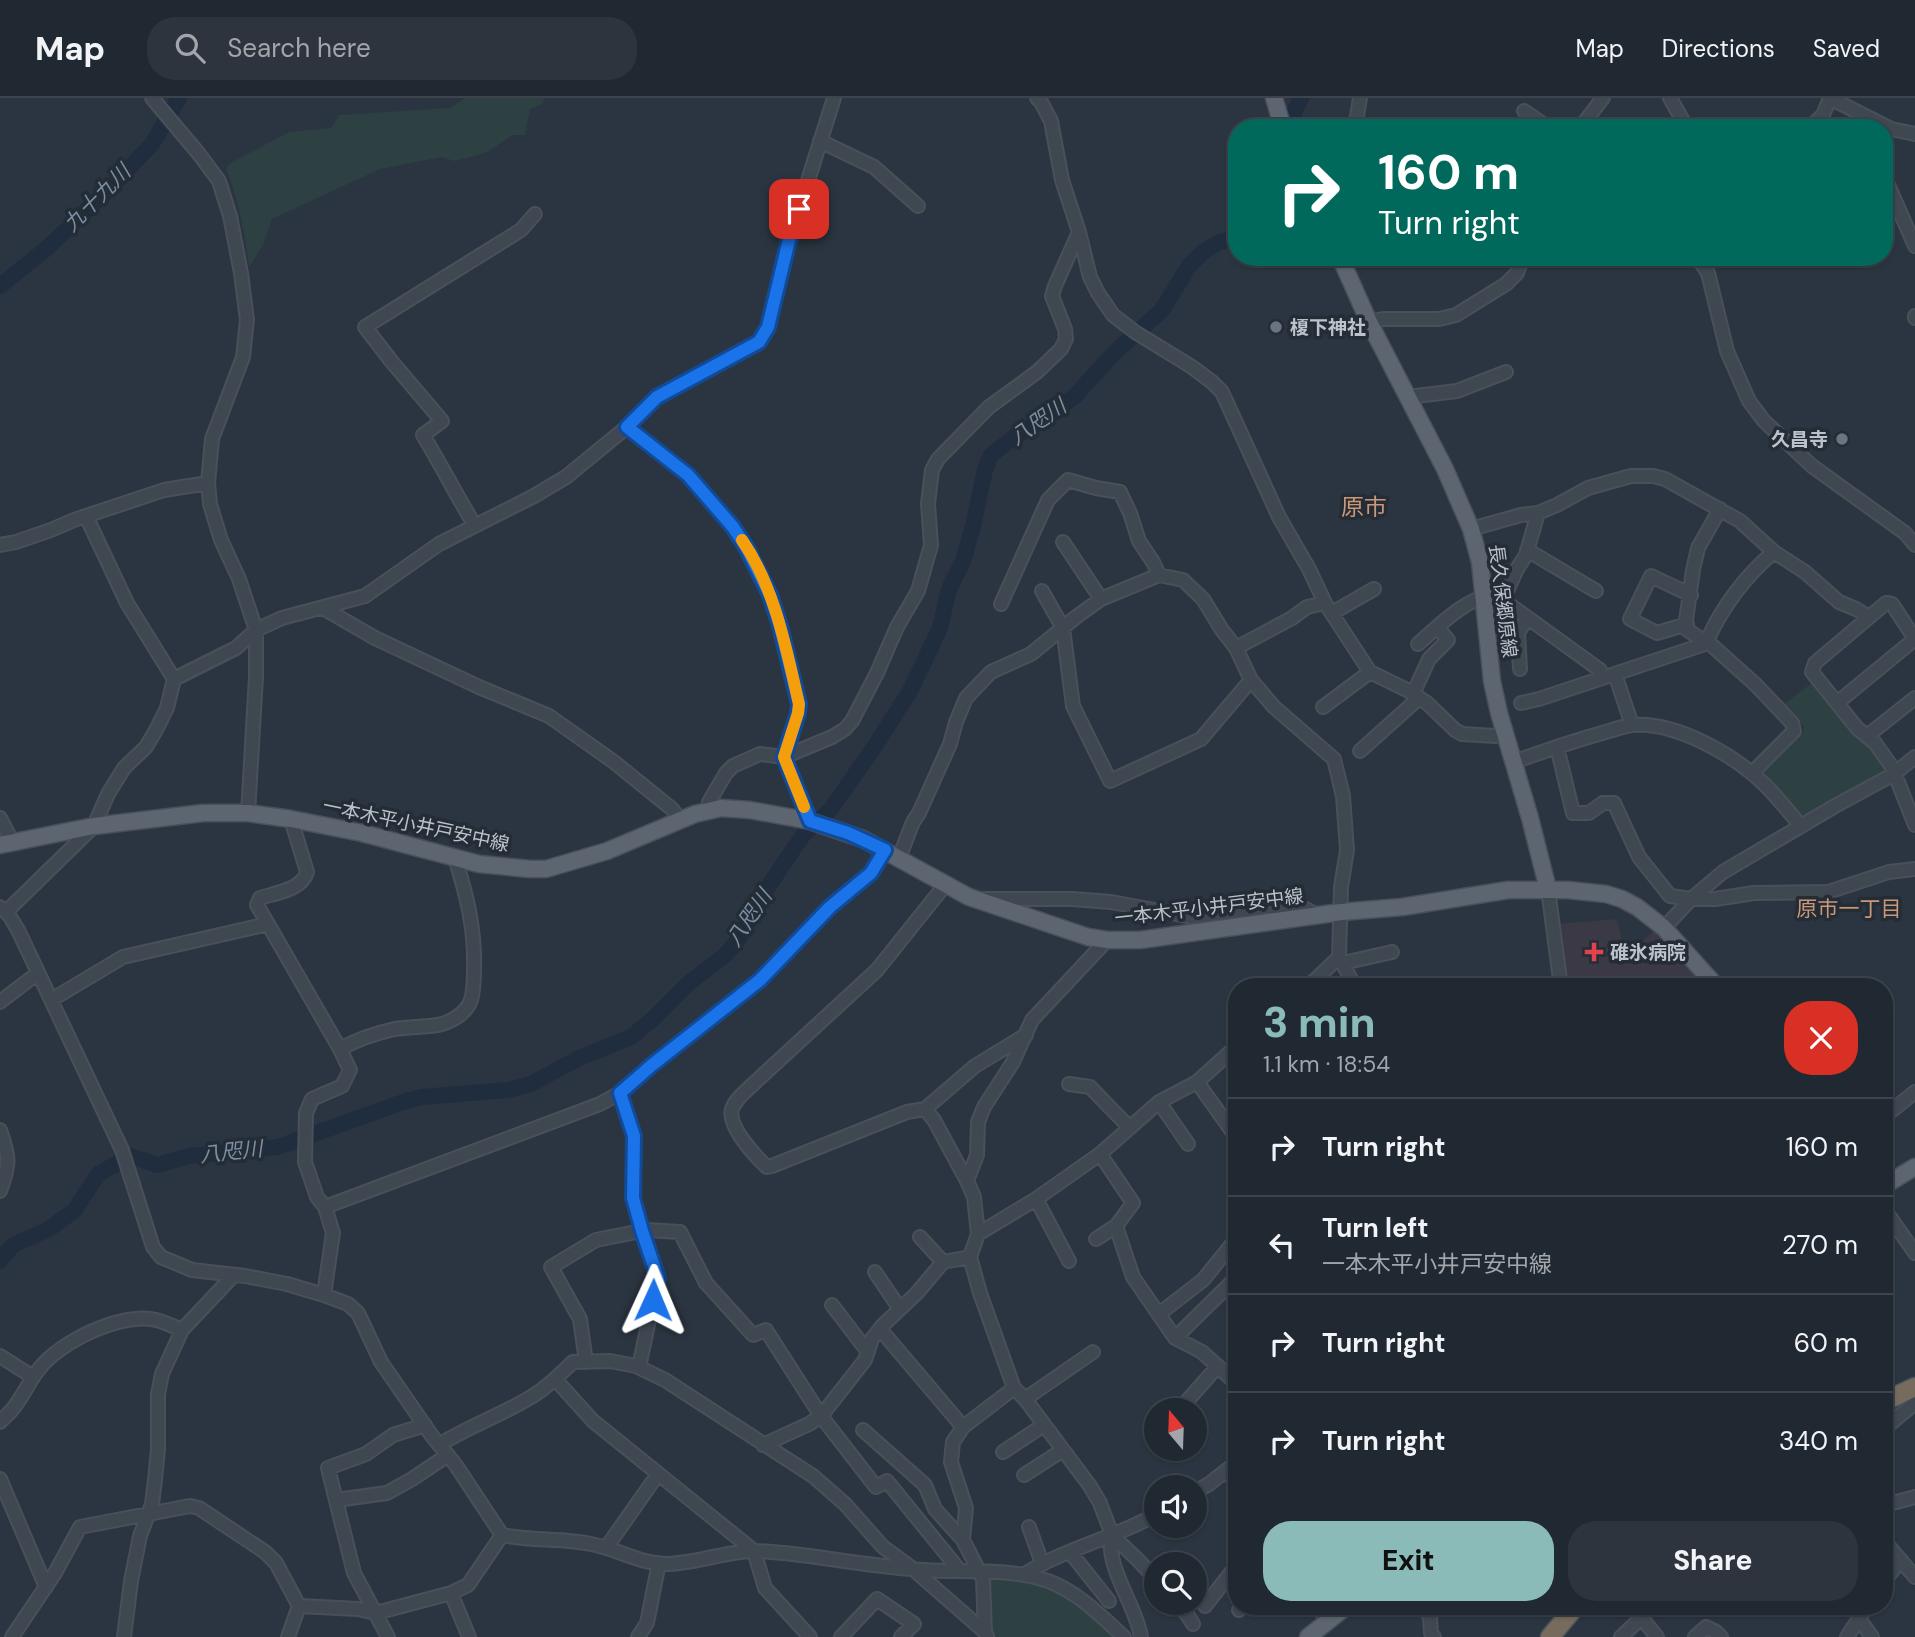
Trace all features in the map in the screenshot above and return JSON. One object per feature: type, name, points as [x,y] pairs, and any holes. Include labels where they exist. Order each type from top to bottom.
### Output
[{"type":"highway","points":[[1893,1397],[1915,1387]]},
{"type":"highway","points":[[1550,1637],[1568,1615]]},
{"type":"main road","points":[[1274,98],[1280,119]]},
{"type":"main road","name":"長久保郷原線","points":[[1344,266],[1369,322],[1445,469],[1471,528],[1480,562],[1492,681],[1548,889]]},
{"type":"main road","name":"一本木平小井戸安中線","points":[[6,844],[94,826],[203,813],[248,813],[362,833],[490,865],[546,869],[607,851],[680,819],[721,808],[750,810],[810,821],[853,835],[974,899],[1080,934],[1107,940],[1140,940],[1340,912],[1402,907],[1508,890],[1596,892],[1614,896],[1637,907],[1664,928],[1709,978]]},
{"type":"main road","points":[[1893,1180],[1915,1167]]},
{"type":"main road","points":[[1308,1637],[1335,1615]]},
{"type":"street","points":[[152,98],[212,170],[223,192],[230,216],[241,273],[247,320],[243,357],[212,439],[208,482],[210,503],[221,540],[239,579],[256,630],[248,813]]},
{"type":"street","points":[[1037,98],[1051,121],[1062,180],[1090,277],[1098,293],[1113,315],[1135,332],[1192,367],[1222,392],[1279,517],[1329,608],[1370,672],[1427,703],[1462,734],[1505,734]]},
{"type":"street","points":[[1356,119],[1360,98]]},
{"type":"street","points":[[1587,119],[1603,98]]},
{"type":"street","points":[[1670,98],[1682,119]]},
{"type":"street","points":[[1819,119],[1830,98],[1863,119]]},
{"type":"street","points":[[174,678],[236,648],[256,630],[282,618],[365,596],[439,544],[566,477],[627,427],[657,397],[759,342],[768,327],[788,244],[820,141],[836,100]]},
{"type":"street","points":[[1524,111],[1536,119]]},
{"type":"street","points":[[1893,129],[1915,134]]},
{"type":"street","points":[[820,141],[874,167],[918,206]]},
{"type":"street","points":[[1893,196],[1915,246]]},
{"type":"street","points":[[475,526],[423,435],[442,421],[365,327],[521,230],[535,214]]},
{"type":"street","points":[[708,811],[709,802],[733,766],[760,754],[784,757],[832,737],[852,721],[897,627],[918,591],[931,545],[928,504],[932,470],[938,459],[989,407],[1037,372],[1060,349],[1066,339],[1065,329],[1052,296],[1079,233]]},
{"type":"street","points":[[1369,322],[1383,319],[1438,319],[1456,315],[1506,284],[1517,273],[1520,266]]},
{"type":"street","points":[[1704,266],[1709,273],[1727,351],[1749,401],[1764,421],[1812,466],[1905,533],[1915,545]]},
{"type":"street","points":[[1709,273],[1711,266]]},
{"type":"street","points":[[1407,397],[1457,391],[1506,372]]},
{"type":"street","points":[[627,427],[688,475],[733,527],[770,595],[799,704],[784,757],[810,821]]},
{"type":"street","points":[[1471,528],[1538,513],[1588,488],[1631,476],[1665,479],[1740,521],[1839,602],[1869,617]]},
{"type":"street","points":[[1001,604],[1048,500],[1068,480],[1119,492],[1130,513],[1139,541],[1159,575]]},
{"type":"street","points":[[0,545],[16,542],[164,489],[208,482]]},
{"type":"street","points":[[1720,509],[1699,548],[1693,570],[1685,628],[1707,641],[1756,685],[1792,723],[1794,731],[1752,774]]},
{"type":"street","points":[[1488,640],[1496,625],[1503,600],[1527,550],[1538,513]]},
{"type":"street","points":[[86,516],[127,603],[174,678],[167,708],[156,730],[146,747],[124,768],[108,794],[94,826],[3,910],[18,930],[122,1150],[153,1247],[161,1257],[192,1270],[287,1284],[348,1304],[358,1312],[381,1362],[502,1535],[591,1544],[621,1552],[634,1559],[659,1563],[702,1560],[754,1551],[913,1569],[1025,1574],[1072,1592],[1124,1637]]},
{"type":"street","points":[[1063,542],[1101,599]]},
{"type":"street","points":[[1527,550],[1596,591]]},
{"type":"street","points":[[1521,703],[1702,645],[1738,589],[1774,551]]},
{"type":"street","points":[[325,1207],[600,1104],[620,1093],[760,980],[830,907],[892,854],[919,813],[950,744],[965,698],[991,673],[1031,654],[1101,599],[1159,575],[1183,580],[1203,600],[1236,648],[1251,680],[1274,707],[1334,759],[1343,796],[1347,849],[1341,887],[1341,960],[1350,978]]},
{"type":"street","points":[[1687,624],[1657,633],[1630,619],[1651,576],[1691,595]]},
{"type":"street","points":[[1236,648],[1293,618],[1307,607],[1329,608],[1374,589]]},
{"type":"street","points":[[1042,592],[1062,628],[1073,706],[1110,781],[1201,739],[1251,680]]},
{"type":"street","points":[[1418,644],[1476,599],[1484,598]]},
{"type":"street","points":[[1503,600],[1608,676],[1632,725]]},
{"type":"street","points":[[1837,703],[1915,639],[1892,604],[1886,603],[1869,617],[1815,663],[1812,672],[1857,728],[1875,743],[1892,767],[1915,825]]},
{"type":"street","points":[[323,608],[399,650],[549,716],[614,762],[672,809],[680,819]]},
{"type":"street","points":[[1520,669],[1518,633],[1527,618]]},
{"type":"street","points":[[1360,751],[1416,696],[1429,659],[1448,640],[1437,627]]},
{"type":"street","points":[[1323,707],[1370,672]]},
{"type":"street","points":[[1867,736],[1915,698]]},
{"type":"street","points":[[1514,762],[1632,725],[1676,730],[1725,755],[1752,774],[1801,826]]},
{"type":"street","points":[[1557,747],[1573,813],[1589,813],[1603,803],[1614,803],[1639,857],[1670,896],[1715,899],[1754,893],[1828,892],[1889,872],[1915,869]]},
{"type":"street","points":[[1664,928],[1691,899],[1723,872],[1894,774],[1915,757]]},
{"type":"street","points":[[0,818],[6,844]]},
{"type":"street","points":[[291,819],[307,872],[305,878],[296,886],[260,898],[257,905],[350,1070],[342,1086],[312,1099],[306,1113],[305,1162],[317,1197],[325,1207],[332,1233],[324,1295]]},
{"type":"street","points":[[340,1049],[365,1036],[395,1029],[439,1024],[464,1012],[470,1002],[474,982],[474,945],[468,898],[455,858]]},
{"type":"street","points":[[945,885],[877,970],[744,1093],[732,1108],[731,1116],[737,1129],[753,1153],[767,1167],[772,1166],[907,1112],[925,1109],[975,1066],[1026,1035]]},
{"type":"street","points":[[1548,889],[1561,978]]},
{"type":"street","points":[[974,899],[1072,899],[1111,902],[1192,917],[1267,907],[1302,907],[1317,915]]},
{"type":"street","points":[[51,1000],[123,957],[268,924]]},
{"type":"street","points":[[967,1181],[976,1155],[978,1122],[984,1107],[1013,1062],[1032,1020],[1107,940]]},
{"type":"street","points":[[1318,978],[1341,960],[1392,952]]},
{"type":"street","points":[[0,1002],[38,973]]},
{"type":"street","points":[[978,1234],[1036,1199],[1100,1154],[1159,1102],[1197,1083],[1228,1054]]},
{"type":"street","points":[[1197,1083],[1228,1126]]},
{"type":"street","points":[[1069,1084],[1090,1087],[1129,1128]]},
{"type":"street","points":[[1893,1110],[1915,1092]]},
{"type":"street","points":[[620,1093],[634,1136],[633,1198],[658,1278],[639,1367]]},
{"type":"street","points":[[1159,1102],[1188,1144]]},
{"type":"street","points":[[925,1109],[934,1120],[974,1197],[978,1234],[970,1256],[980,1293],[1014,1388],[1025,1399],[1100,1503],[1112,1535],[1144,1566]]},
{"type":"street","points":[[0,1130],[9,1164],[0,1191]]},
{"type":"street","points":[[1096,1239],[1116,1226],[1133,1203],[1100,1154]]},
{"type":"street","points":[[1036,1199],[1069,1261]]},
{"type":"street","points":[[1893,1221],[1915,1253]]},
{"type":"street","points":[[1116,1226],[1133,1277],[1175,1338],[1202,1352],[1228,1375]]},
{"type":"street","points":[[586,1362],[580,1319],[551,1267],[596,1240],[642,1231],[680,1232],[706,1283],[753,1335],[766,1330],[821,1416],[876,1488],[887,1481],[960,1571]]},
{"type":"street","points":[[920,1237],[943,1262]]},
{"type":"street","points":[[1159,1314],[1203,1280],[1228,1249]]},
{"type":"street","points":[[763,1445],[821,1416],[865,1360],[872,1339],[880,1329],[917,1293],[943,1262],[970,1256]]},
{"type":"street","points":[[875,1272],[900,1309]]},
{"type":"street","points":[[124,1637],[140,1536],[152,1504],[158,1449],[158,1394],[162,1374],[182,1330],[233,1276]]},
{"type":"street","points":[[1175,1338],[1228,1286]]},
{"type":"street","points":[[832,1305],[868,1352]]},
{"type":"street","points":[[0,1422],[15,1407],[40,1366],[87,1333],[139,1318],[156,1319],[182,1330]]},
{"type":"street","points":[[880,1329],[963,1427]]},
{"type":"street","points":[[1025,1399],[1093,1352]]},
{"type":"street","points":[[0,1356],[33,1377]]},
{"type":"street","points":[[336,1500],[387,1493],[412,1479],[444,1450],[531,1397],[573,1362],[610,1361],[639,1367],[665,1380],[813,1476],[845,1504],[883,1547],[913,1569],[986,1634]]},
{"type":"street","points":[[1190,1398],[1218,1366]]},
{"type":"street","points":[[555,1379],[593,1421],[754,1551],[765,1588],[810,1637]]},
{"type":"street","points":[[963,1540],[966,1508],[951,1462],[953,1443],[963,1427],[1014,1388]]},
{"type":"street","points":[[1893,1421],[1915,1403]]},
{"type":"street","points":[[388,1637],[354,1573],[328,1468],[366,1454],[393,1435],[425,1425]]},
{"type":"street","points":[[1003,1452],[1044,1425]]},
{"type":"street","points":[[863,1430],[925,1485],[935,1509],[963,1540],[983,1579],[986,1634]]},
{"type":"street","points":[[1024,1475],[1063,1450]]},
{"type":"street","points":[[1207,1484],[1228,1469]]},
{"type":"street","points":[[606,1548],[658,1474]]},
{"type":"street","points":[[0,1479],[46,1587]]},
{"type":"street","points":[[1893,1503],[1915,1496]]},
{"type":"street","points":[[12,1637],[55,1573],[80,1527],[190,1507],[199,1508],[265,1552],[276,1563],[299,1606],[288,1637]]},
{"type":"street","points":[[1025,1574],[1042,1563],[1144,1520]]},
{"type":"street","points":[[1029,1527],[1042,1563]]},
{"type":"street","points":[[299,1606],[358,1609],[376,1613],[451,1593],[468,1585],[502,1535]]},
{"type":"street","points":[[1112,1535],[1110,1544],[1121,1585],[1140,1628],[1141,1637]]},
{"type":"street","points":[[1893,1551],[1915,1577]]},
{"type":"street","points":[[1070,1552],[1109,1601]]},
{"type":"street","points":[[1893,1570],[1901,1560]]},
{"type":"street","points":[[644,1635],[659,1563]]},
{"type":"street","points":[[1207,1603],[1228,1577]]},
{"type":"street","points":[[451,1593],[469,1637]]},
{"type":"street","points":[[841,1637],[877,1598],[914,1624],[901,1637]]},
{"type":"street","points":[[1186,1615],[1193,1624]]},
{"type":"street","points":[[1324,1615],[1329,1620]]},
{"type":"street","points":[[1429,1615],[1434,1637]]},
{"type":"street","points":[[1639,1615],[1657,1637]]},
{"type":"street","points":[[1847,1637],[1861,1615]]},
{"type":"street","points":[[1620,1637],[1641,1618]]},
{"type":"street","points":[[1859,1619],[1872,1637]]},
{"type":"street","points":[[1695,1637],[1706,1627],[1721,1637]]},
{"type":"shaded area","points":[[465,98],[545,98],[542,104],[530,109],[525,135],[512,135],[489,151],[454,161],[442,157],[380,169],[272,219],[263,245],[249,267],[241,217],[226,169],[229,164],[289,132],[331,128],[339,115],[450,108]]},
{"type":"shaded area","points":[[1812,683],[1853,731],[1871,746],[1886,769],[1885,774],[1808,816],[1801,815],[1765,774],[1764,769],[1803,733],[1804,727],[1784,704]]},
{"type":"shaded area","name":"碓氷病院","points":[[1617,919],[1628,954],[1657,928],[1702,978],[1565,978],[1558,924]]},
{"type":"shaded area","points":[[991,1576],[1024,1579],[1059,1590],[1116,1637],[994,1637],[990,1628]]},
{"type":"waterway","name":"九十九川","points":[[0,286],[46,249],[152,144],[179,98]]},
{"type":"waterway","name":"八咫川","points":[[1295,119],[1293,114],[1301,98]]},
{"type":"waterway","name":"八咫川","points":[[0,1261],[13,1245],[49,1229],[75,1210],[98,1174],[131,1156],[157,1165],[189,1156],[278,1147],[422,1097],[508,1090],[531,1084],[579,1058],[631,1037],[654,1018],[689,983],[724,956],[736,943],[790,854],[804,834],[831,809],[911,689],[940,628],[949,589],[963,561],[991,455],[1074,397],[1114,353],[1162,310],[1189,266],[1204,251],[1228,240]]},
{"type":"slow traffic","points":[[742,540],[770,595],[799,704],[784,757],[804,807]]},
{"type":"place","name":"榎下神社","points":[[1276,327]]},
{"type":"place","name":"久昌寺","points":[[1842,439]]},
{"type":"place","name":"碓氷病院","points":[[1594,952]]},
{"type":"district","name":"原市","points":[[1364,507]]},
{"type":"district","name":"原市一丁目","points":[[1849,909]]},
{"type":"route","points":[[653,1300],[658,1278],[633,1198],[634,1136],[620,1093],[760,980],[830,907],[871,873],[885,850],[848,833],[810,821],[784,757],[799,704],[770,595],[733,527],[688,475],[627,427],[657,397],[759,342],[772,316],[788,244],[799,209]]}]
